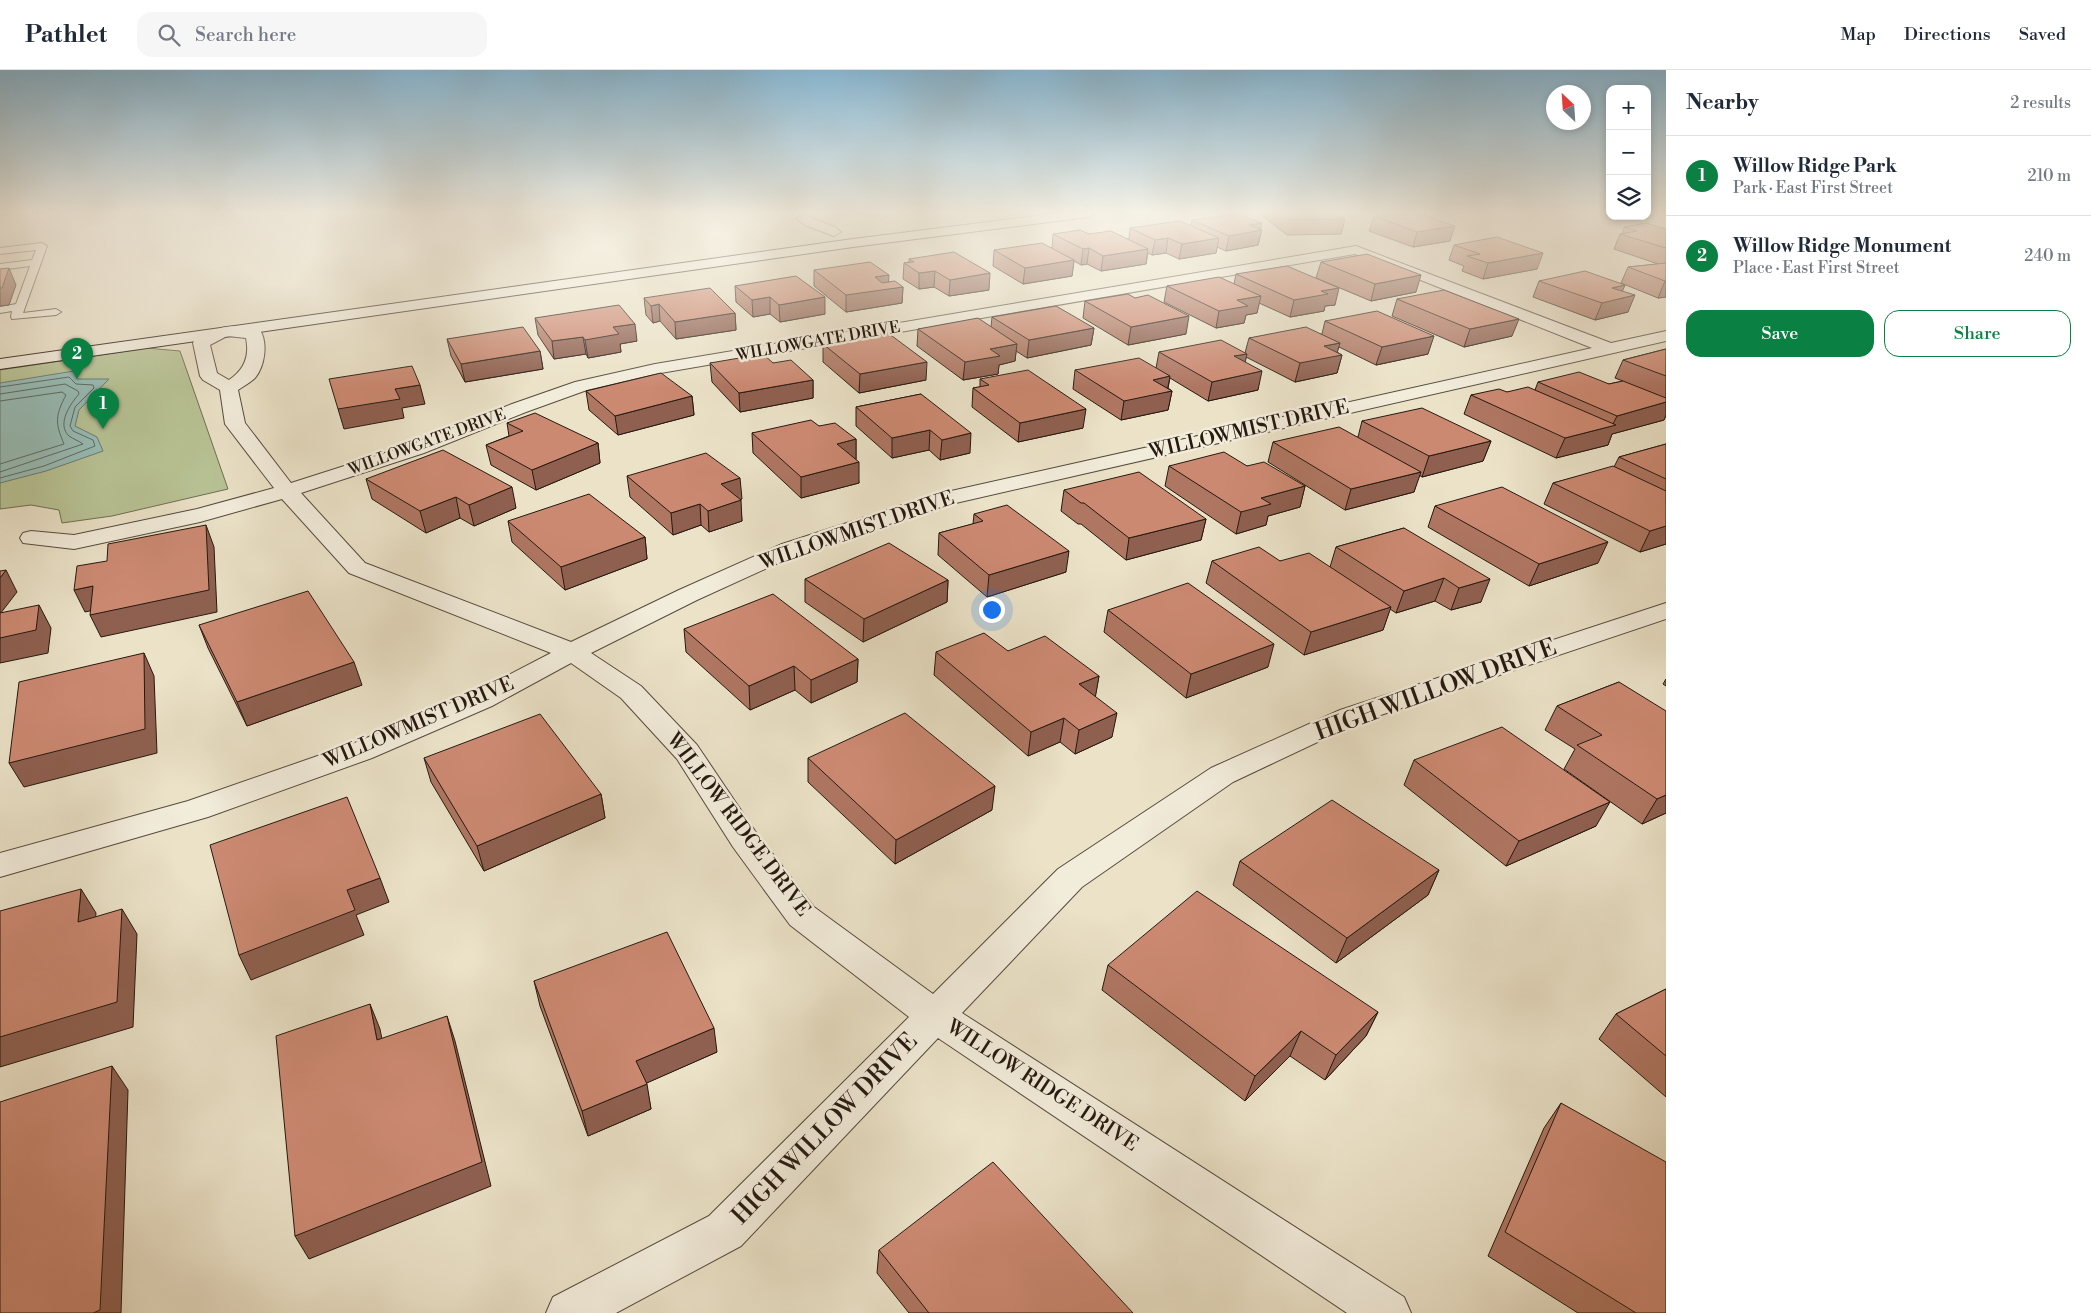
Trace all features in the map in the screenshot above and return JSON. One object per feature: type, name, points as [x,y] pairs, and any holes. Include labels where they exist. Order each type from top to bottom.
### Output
[{"type":"street","points":[[0,364],[224,325],[570,271]]},
{"type":"street","points":[[0,350],[224,325],[638,271]]},
{"type":"street","name":"WILLOWGATE DRIVE","points":[[31,538],[74,542],[200,515],[287,491],[417,449],[581,386],[655,369],[1232,271]]},
{"type":"street","name":"WILLOWGATE DRIVE","points":[[1410,271],[1608,348]]},
{"type":"street","points":[[224,325],[254,334],[258,350],[248,375],[230,388],[209,376],[201,343],[224,325]]},
{"type":"street","name":"WILLOWMIST DRIVE","points":[[0,865],[197,809],[362,751],[482,700],[572,652],[688,595],[790,549],[941,500],[1666,336]]},
{"type":"street","name":"WILLOW RIDGE DRIVE","points":[[230,388],[236,424],[287,491],[358,568],[572,652],[631,692],[687,752],[744,839],[802,916],[935,1016],[1388,1313]]},
{"type":"street","name":"HIGH WILLOW DRIVE","points":[[569,1313],[725,1231],[1070,878],[1222,776],[1350,716],[1666,611]]},
{"type":"lane","points":[[0,275],[17,271]]},
{"type":"lane","points":[[33,271],[16,317],[56,312]]},
{"type":"lane","points":[[0,310],[20,307]]},
{"type":"green space","points":[[147,348],[180,351],[228,489],[112,516],[62,523],[59,510],[31,505],[0,509],[0,370]]},
{"type":"water","points":[[74,371],[77,379],[109,379],[79,410],[75,426],[97,437],[103,451],[46,471],[0,483],[0,383]]},
{"type":"building","points":[[0,271],[8,271],[2,288],[0,288]]},
{"type":"building","points":[[815,271],[883,271],[889,275],[875,277],[882,283],[895,281],[903,287],[846,295]]},
{"type":"building","points":[[916,271],[935,271],[919,273]]},
{"type":"building","points":[[935,271],[987,271],[990,273],[950,280]]},
{"type":"building","points":[[1255,271],[1299,271],[1339,288],[1321,291],[1328,294],[1294,300],[1236,274]]},
{"type":"building","points":[[1343,271],[1411,271],[1421,275],[1375,284]]},
{"type":"building","points":[[1585,271],[1625,285],[1612,288],[1635,295],[1602,303],[1539,281]]},
{"type":"building","points":[[1639,271],[1666,271],[1666,281]]},
{"type":"building","points":[[796,276],[825,297],[779,305],[770,297],[752,300],[735,286]]},
{"type":"building","points":[[1219,277],[1261,296],[1237,300],[1248,306],[1219,311],[1167,286]]},
{"type":"building","points":[[710,288],[735,313],[675,322],[659,304],[651,306],[644,298]]},
{"type":"building","points":[[1444,290],[1519,319],[1470,329],[1397,299]]},
{"type":"building","points":[[1128,294],[1135,298],[1148,295],[1189,316],[1131,327],[1085,301]]},
{"type":"building","points":[[619,305],[635,324],[613,327],[619,334],[585,340],[583,337],[552,341],[535,318]]},
{"type":"building","points":[[1056,306],[1094,328],[1029,340],[992,317]]},
{"type":"building","points":[[1377,311],[1434,336],[1382,347],[1325,321]]},
{"type":"building","points":[[978,318],[1017,344],[990,349],[1000,356],[965,362],[918,329]]},
{"type":"building","points":[[523,327],[540,351],[461,364],[447,339]]},
{"type":"building","points":[[1306,327],[1340,343],[1324,346],[1342,355],[1300,363],[1249,338]]},
{"type":"building","points":[[888,333],[927,362],[860,374],[823,344]]},
{"type":"building","points":[[1221,340],[1247,354],[1234,356],[1262,371],[1212,382],[1159,352]]},
{"type":"building","points":[[1666,349],[1666,376],[1623,360]]},
{"type":"building","points":[[763,354],[773,363],[791,360],[813,380],[739,393],[710,363]]},
{"type":"building","points":[[1139,358],[1170,376],[1153,380],[1172,391],[1124,401],[1075,370]]},
{"type":"building","points":[[412,366],[420,385],[395,389],[400,399],[338,409],[329,379]]},
{"type":"building","points":[[1028,370],[1086,409],[1020,423],[973,388],[989,385],[980,379]]},
{"type":"building","points":[[1579,372],[1609,384],[1623,381],[1666,398],[1666,402],[1617,416],[1538,382]]},
{"type":"building","points":[[661,373],[692,396],[615,416],[586,391]]},
{"type":"building","points":[[1528,387],[1616,425],[1565,438],[1471,395],[1499,389],[1507,392]]},
{"type":"building","points":[[921,394],[971,433],[942,440],[930,430],[892,438],[856,407]]},
{"type":"building","points":[[1422,408],[1491,441],[1429,456],[1362,421]]},
{"type":"building","points":[[535,413],[598,443],[532,470],[486,445],[523,431],[507,423]]},
{"type":"building","points":[[811,420],[819,426],[835,423],[856,439],[837,444],[859,462],[801,477],[752,433]]},
{"type":"building","points":[[1339,427],[1421,472],[1351,489],[1273,442]]},
{"type":"building","points":[[1666,444],[1666,479],[1619,457]]},
{"type":"building","points":[[443,450],[512,487],[469,505],[456,497],[420,511],[366,479]]},
{"type":"building","points":[[1224,452],[1247,466],[1264,462],[1305,486],[1261,498],[1271,504],[1241,512],[1169,466]]},
{"type":"building","points":[[706,453],[740,478],[721,484],[741,500],[708,511],[700,504],[671,513],[627,476]]},
{"type":"building","points":[[1613,466],[1666,491],[1666,526],[1650,531],[1553,483]]},
{"type":"building","points":[[1139,472],[1206,519],[1129,538],[1064,490]]},
{"type":"building","points":[[1502,487],[1608,542],[1539,564],[1435,506]]},
{"type":"building","points":[[589,494],[645,537],[561,567],[508,521]]},
{"type":"building","points":[[1007,505],[1069,551],[989,575],[939,533],[983,521],[974,514]]},
{"type":"building","points":[[206,525],[209,590],[90,615],[93,586],[74,590],[77,566],[107,561],[108,544]]},
{"type":"building","points":[[1404,528],[1490,579],[1459,588],[1444,578],[1404,591],[1336,547]]},
{"type":"building","points":[[889,543],[948,580],[864,619],[805,579]]},
{"type":"building","points":[[1259,547],[1280,561],[1309,553],[1391,607],[1311,632],[1212,561]]},
{"type":"building","points":[[6,570],[0,578],[0,571]]},
{"type":"building","points":[[1188,583],[1274,644],[1191,674],[1108,610]]},
{"type":"building","points":[[308,591],[354,662],[237,702],[199,625]]},
{"type":"building","points":[[773,594],[858,659],[811,680],[794,666],[749,686],[684,629]]},
{"type":"building","points":[[39,605],[36,630],[0,638],[0,613]]},
{"type":"building","points":[[984,633],[1008,651],[1045,636],[1099,676],[1079,684],[1117,713],[1079,730],[1064,718],[1031,732],[936,652]]},
{"type":"building","points":[[144,653],[145,729],[9,763],[19,682]]},
{"type":"building","points":[[1619,682],[1666,711],[1666,795],[1657,799],[1577,745],[1602,735],[1557,706]]},
{"type":"building","points":[[905,713],[995,786],[896,840],[808,758]]},
{"type":"building","points":[[540,714],[601,794],[477,846],[424,758]]},
{"type":"building","points":[[1502,727],[1610,802],[1519,841],[1414,760]]},
{"type":"building","points":[[347,797],[380,878],[347,890],[355,910],[239,955],[210,845]]},
{"type":"building","points":[[1332,800],[1439,870],[1347,938],[1240,861]]},
{"type":"building","points":[[81,889],[78,922],[122,909],[117,1002],[0,1037],[0,911]]},
{"type":"building","points":[[1197,891],[1378,1012],[1336,1055],[1301,1031],[1255,1076],[1108,965]]},
{"type":"building","points":[[667,932],[714,1028],[636,1061],[647,1084],[582,1111],[534,981]]},
{"type":"building","points":[[1666,989],[1666,1056],[1616,1014]]},
{"type":"building","points":[[370,1004],[377,1040],[447,1016],[482,1162],[295,1236],[276,1036]]},
{"type":"building","points":[[112,1066],[100,1310],[93,1313],[0,1313],[0,1102]]},
{"type":"building","points":[[1561,1103],[1666,1162],[1666,1313],[1636,1313],[1505,1232]]},
{"type":"building","points":[[993,1162],[1133,1313],[929,1313],[879,1250]]},
{"type":"place","name":"Willow Ridge Monument","points":[[77,379]]},
{"type":"place","name":"Willow Ridge Park","points":[[103,429]]}]
